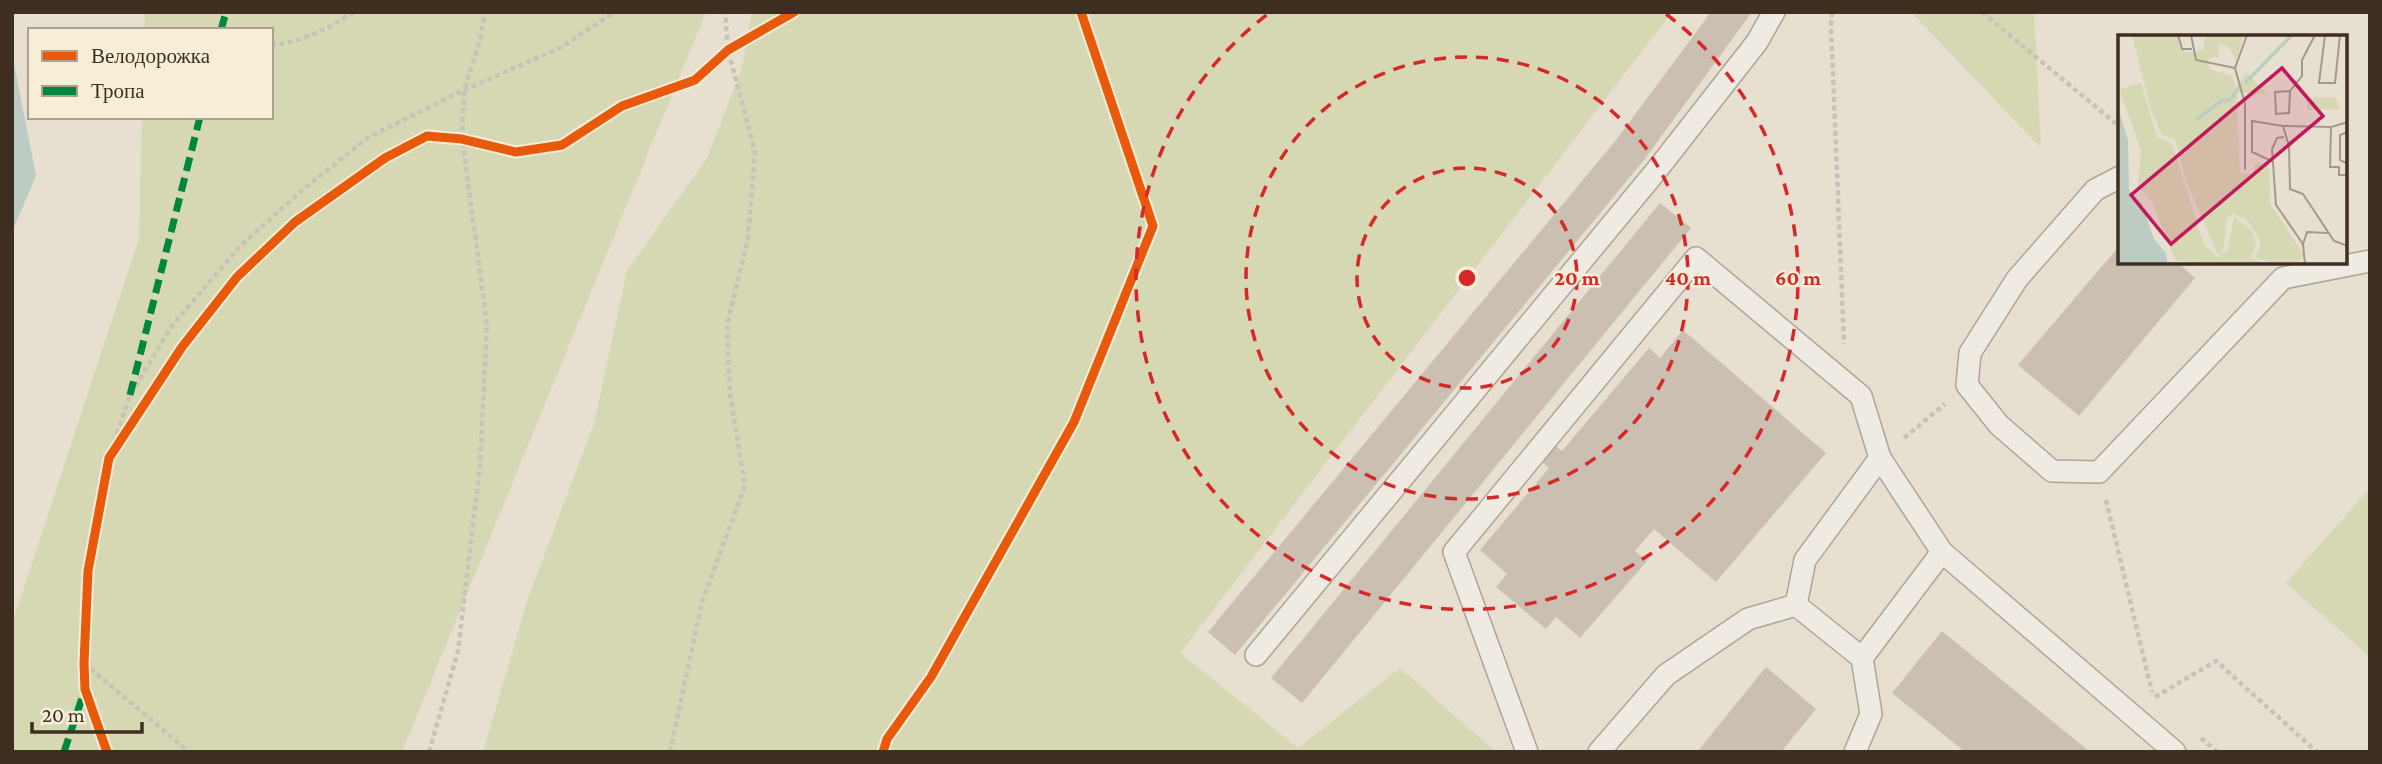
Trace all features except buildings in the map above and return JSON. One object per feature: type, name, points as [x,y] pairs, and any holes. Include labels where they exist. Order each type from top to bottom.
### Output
[{"type":"lane","points":[[1256,655],[1656,171],[1758,42],[1774,12]]},
{"type":"lane","points":[[2118,178],[2095,190],[2017,279],[1970,353],[1967,385],[1999,425],[2052,471],[2099,472],[2280,270],[2340,264]]},
{"type":"lane","points":[[1527,752],[1454,552],[1696,258],[1861,396],[1880,458],[1942,552],[2175,752]]},
{"type":"lane","points":[[2347,263],[2370,261]]},
{"type":"lane","points":[[1796,605],[1805,560],[1880,458]]},
{"type":"lane","points":[[1863,658],[1942,552]]},
{"type":"lane","points":[[1796,605],[1863,658],[1871,714],[1855,752]]},
{"type":"lane","points":[[1599,752],[1666,675],[1748,619],[1796,605]]},
{"type":"path","points":[[273,45],[295,43],[338,23],[354,12]]},
{"type":"path","points":[[429,752],[458,652],[480,466],[487,324],[461,139],[464,90],[480,41],[485,12]]},
{"type":"path","points":[[107,470],[130,395],[172,326],[240,246],[305,187],[369,137],[464,90],[560,48],[614,12]]},
{"type":"path","points":[[670,752],[702,602],[745,486],[730,394],[727,325],[748,239],[755,152],[728,50],[725,12]]},
{"type":"path","points":[[1832,12],[1845,383]]},
{"type":"path","points":[[1982,12],[2118,126]]},
{"type":"path","points":[[720,57],[739,44]]},
{"type":"path","points":[[450,138],[472,142]]},
{"type":"path","points":[[1880,458],[1967,385]]},
{"type":"path","points":[[109,458],[129,428]]},
{"type":"path","points":[[2099,472],[2154,699],[2216,661],[2317,752]]},
{"type":"path","points":[[85,650],[85,676]]},
{"type":"path","points":[[84,663],[189,752]]},
{"type":"green space","points":[[145,12],[706,12],[402,752],[12,752],[12,624],[139,238],[142,119],[273,119],[273,28],[144,28]]},
{"type":"green space","points":[[752,12],[1672,12],[1180,653],[1298,748],[1400,668],[1496,752],[483,752],[528,598],[594,424],[627,271],[707,158],[742,68]]},
{"type":"green space","points":[[1911,12],[2034,12],[2041,148]]},
{"type":"green space","points":[[2370,488],[2370,657],[2286,583]]},
{"type":"shaded area","points":[[12,53],[36,176],[12,232]]},
{"type":"marked path","points":[[222,28],[226,12]]},
{"type":"marked path","points":[[130,395],[199,119]]},
{"type":"marked path","points":[[64,752],[85,689]]},
{"type":"cycle path","points":[[107,752],[85,689],[84,663],[88,571],[109,458],[182,347],[237,277],[295,222],[385,158],[427,136],[462,139],[516,152],[562,145],[622,106],[695,80],[728,50],[794,12]]},
{"type":"cycle path","points":[[883,752],[887,739],[931,677],[1074,422],[1153,226],[1081,12]]}]
